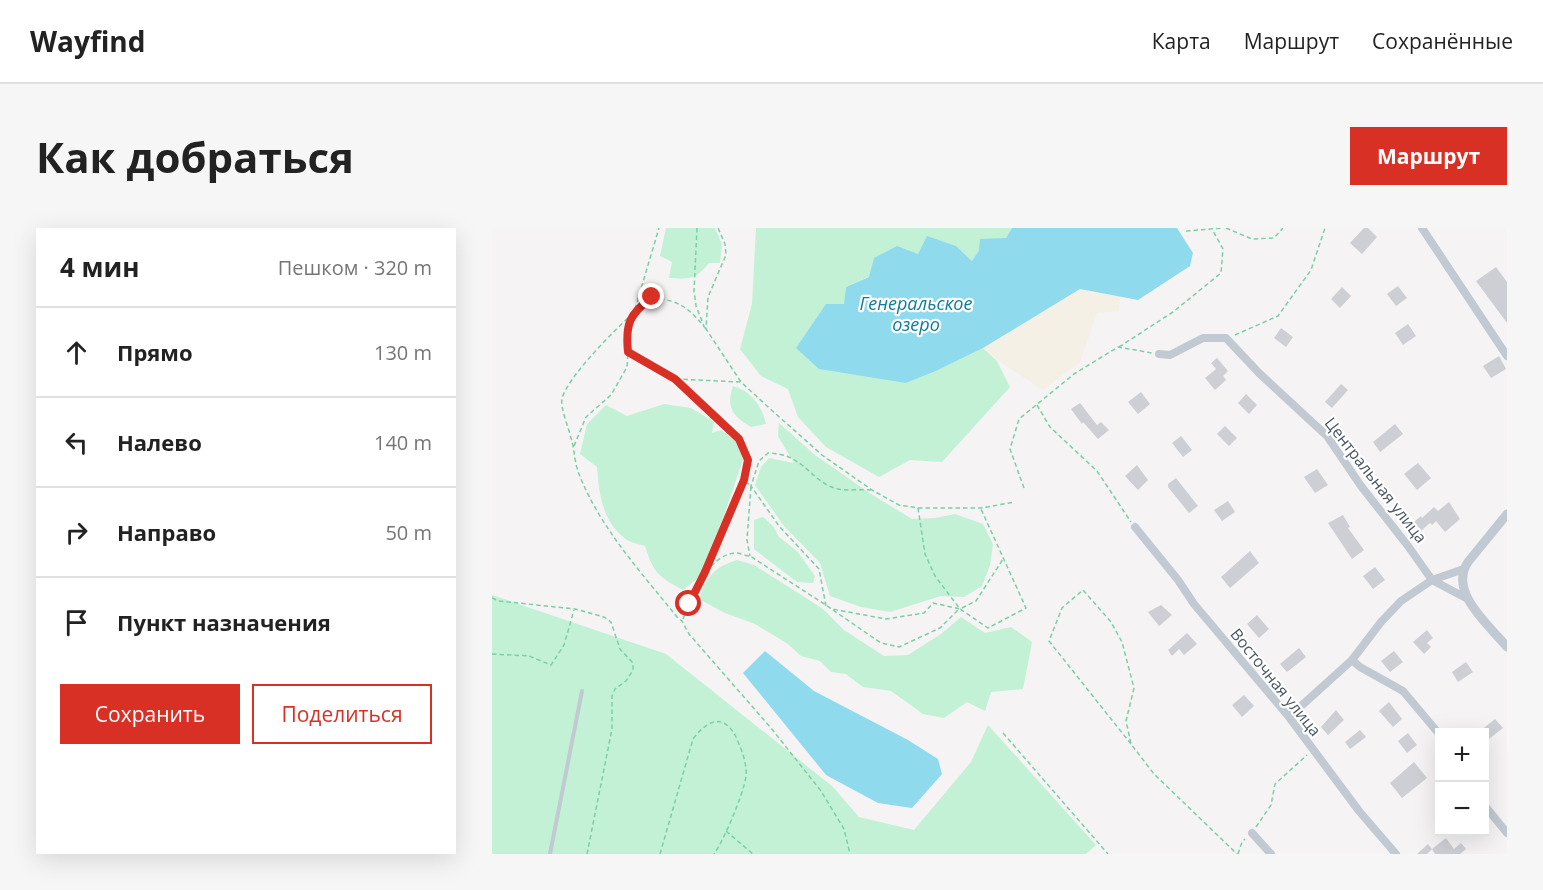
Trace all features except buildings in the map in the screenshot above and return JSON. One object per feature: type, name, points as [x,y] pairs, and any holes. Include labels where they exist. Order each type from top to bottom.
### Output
[{"type":"street","points":[[1424,229],[1507,356]]},
{"type":"street","points":[[1159,354],[1170,355],[1203,338],[1226,338]]},
{"type":"street","name":"Центральная улица","points":[[1226,338],[1259,373],[1328,436],[1361,486],[1432,580]]},
{"type":"street","points":[[1466,598],[1461,581],[1464,568],[1507,514]]},
{"type":"street","name":"Восточная улица","points":[[1135,527],[1178,580],[1194,604],[1288,717],[1359,811],[1396,854]]},
{"type":"street","points":[[1288,717],[1352,660],[1381,622],[1401,601],[1432,580],[1464,568]]},
{"type":"street","points":[[1432,580],[1466,598],[1507,647]]},
{"type":"street","points":[[1352,660],[1403,692],[1435,729]]},
{"type":"street","points":[[1489,811],[1507,833]]},
{"type":"street","points":[[1252,833],[1271,854]]},
{"type":"lane","points":[[550,854],[582,691]]},
{"type":"path","points":[[574,447],[586,417],[611,395],[627,367],[626,335],[659,228]]},
{"type":"path","points":[[697,228],[694,291],[696,306],[706,329]]},
{"type":"path","points":[[706,329],[708,297],[726,255],[725,244],[718,228]]},
{"type":"path","points":[[1186,231],[1224,228],[1252,239],[1274,238],[1283,228]]},
{"type":"path","points":[[1226,338],[1278,316],[1311,270],[1325,228]]},
{"type":"path","points":[[1024,488],[1010,449],[1019,419],[1074,374],[1173,312],[1221,273],[1223,249],[1212,229]]},
{"type":"path","points":[[850,854],[844,829],[821,791],[771,728],[689,634],[682,621],[669,608],[606,526],[579,475],[574,460],[574,447],[561,400],[568,385],[634,311],[652,297],[672,301],[690,310],[706,329],[741,382],[822,455],[872,490],[898,504],[918,508],[981,508],[1015,502]]},
{"type":"path","points":[[1118,347],[1159,354]]},
{"type":"path","points":[[628,352],[675,379],[739,439],[748,460],[744,480],[682,621]]},
{"type":"path","points":[[675,379],[741,382]]},
{"type":"path","points":[[1037,405],[1050,427],[1097,471],[1135,527]]},
{"type":"path","points":[[750,556],[747,540],[751,486],[759,461],[768,453],[778,453],[798,460],[825,483],[837,489],[872,490]]},
{"type":"path","points":[[744,480],[751,486],[779,525],[819,569],[823,580],[826,606]]},
{"type":"path","points":[[918,508],[925,554],[935,576],[960,609],[988,628],[1026,608],[981,508]]},
{"type":"path","points":[[705,572],[721,558],[735,553],[750,556],[881,643],[899,647],[940,627],[960,609],[976,601],[1004,559]]},
{"type":"path","points":[[1131,744],[1125,721],[1134,688],[1122,642],[1111,622],[1083,590],[1062,608],[1049,641],[1154,774],[1238,854],[1242,842],[1252,833],[1271,805],[1275,784],[1313,750]]},
{"type":"path","points":[[492,598],[499,601],[575,609],[604,617],[611,622],[621,649],[633,663],[633,670],[626,681],[615,689],[612,696],[612,729],[587,854]]},
{"type":"path","points":[[832,609],[885,619],[924,613],[933,603],[960,609]]},
{"type":"path","points":[[492,654],[529,656],[551,665],[564,645],[575,609]]},
{"type":"path","points":[[660,854],[693,739],[702,727],[720,721],[726,723],[734,732],[742,753],[746,776],[726,831],[714,854]]},
{"type":"path","points":[[1003,734],[1108,854]]},
{"type":"path","points":[[726,831],[753,854]]},
{"type":"green space","points":[[666,228],[715,228],[722,244],[720,263],[709,263],[700,273],[692,277],[669,278],[672,262],[660,256]]},
{"type":"green space","points":[[756,228],[1012,228],[1006,238],[979,250],[972,261],[956,246],[918,254],[846,287],[906,383],[983,348],[997,361],[1010,387],[942,462],[910,460],[879,477],[826,447],[798,417],[788,389],[761,376],[740,349],[752,304]]},
{"type":"green space","points":[[733,386],[755,400],[766,424],[751,427],[735,415],[730,400]]},
{"type":"green space","points":[[664,404],[691,408],[714,422],[712,433],[721,430],[737,442],[743,460],[722,521],[699,577],[683,590],[654,569],[645,546],[633,543],[616,530],[603,505],[597,467],[580,454],[587,424],[606,405],[627,416]]},
{"type":"green space","points":[[779,423],[815,455],[912,519],[955,514],[983,524],[993,544],[990,565],[982,586],[964,597],[941,596],[890,612],[861,607],[830,596],[820,563],[784,526],[755,485],[761,467],[769,458],[794,463],[778,436]]},
{"type":"green space","points":[[763,517],[773,526],[779,537],[797,551],[815,576],[813,583],[797,582],[754,549],[754,520]]},
{"type":"green space","points":[[737,560],[754,565],[823,609],[844,630],[884,656],[908,655],[941,634],[961,617],[985,633],[1011,627],[1032,642],[1023,689],[991,692],[985,711],[967,702],[944,718],[923,714],[891,691],[863,687],[846,674],[831,672],[820,661],[801,656],[788,644],[755,624],[725,613],[699,599],[712,574],[722,566]]},
{"type":"green space","points":[[492,595],[666,654],[832,786],[859,817],[914,830],[971,762],[988,725],[1096,845],[1086,854],[492,854]]},
{"type":"sand","points":[[1080,289],[1120,296],[1119,311],[1097,313],[1080,362],[1043,390],[983,348]]},
{"type":"water","name":"Генеральское озеро","points":[[1012,228],[1177,228],[1193,253],[1190,266],[1138,300],[1080,289],[983,348],[906,383],[819,369],[796,348],[826,304],[844,304],[846,287],[869,277],[874,258],[897,246],[918,254],[927,236],[956,246],[972,261],[979,250],[980,239],[1006,238]]},
{"type":"water","points":[[765,651],[814,691],[908,740],[938,759],[942,774],[912,808],[878,803],[826,775],[743,673]]},
{"type":"route","points":[[652,297],[634,311],[626,335],[628,352],[675,379],[739,439],[748,460],[744,480],[689,604]]}]
